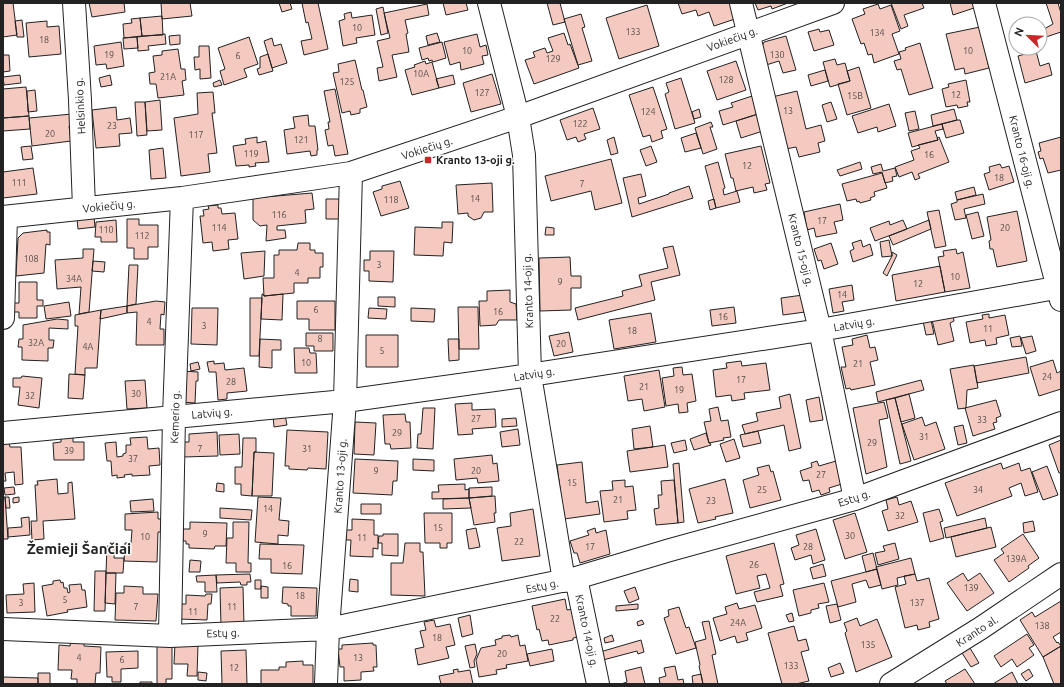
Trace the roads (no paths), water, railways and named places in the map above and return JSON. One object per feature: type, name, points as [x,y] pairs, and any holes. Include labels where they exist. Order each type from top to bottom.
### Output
[{"type":"street","name":"Helsinkio g.","points":[[74,3],[80,100],[84,208]]},
{"type":"street","name":"Kranto 14-oji g.","points":[[489,3],[518,117],[524,155],[530,375],[570,580],[598,684]]},
{"type":"street","name":"Kranto 15-oji g.","points":[[741,3],[820,330],[855,499]]},
{"type":"street","name":"Vokiečių g.","points":[[4,217],[182,198],[351,173],[518,117],[833,3]]},
{"type":"street","name":"Kranto 16-oji g.","points":[[984,3],[1060,292]]},
{"type":"street","name":"Kranto 13-oji g.","points":[[326,684],[328,629],[345,401],[351,173]]},
{"type":"street","name":"Kemerio g.","points":[[170,636],[174,416],[182,198]]},
{"type":"street","points":[[3,318],[4,217]]},
{"type":"street","name":"Latvių g.","points":[[3,434],[174,416],[345,401],[530,375],[1060,292]]},
{"type":"street","name":"Estų g.","points":[[3,629],[170,636],[328,629],[570,580],[678,548],[855,499],[1061,423]]},
{"type":"street","name":"Kranto al.","points":[[891,684],[921,667],[1061,574]]},
{"type":"place","name":"Kranto 13-oji g.","points":[[428,160]]},
{"type":"district","name":"Žemieji Šančiai","points":[[79,549]]}]
